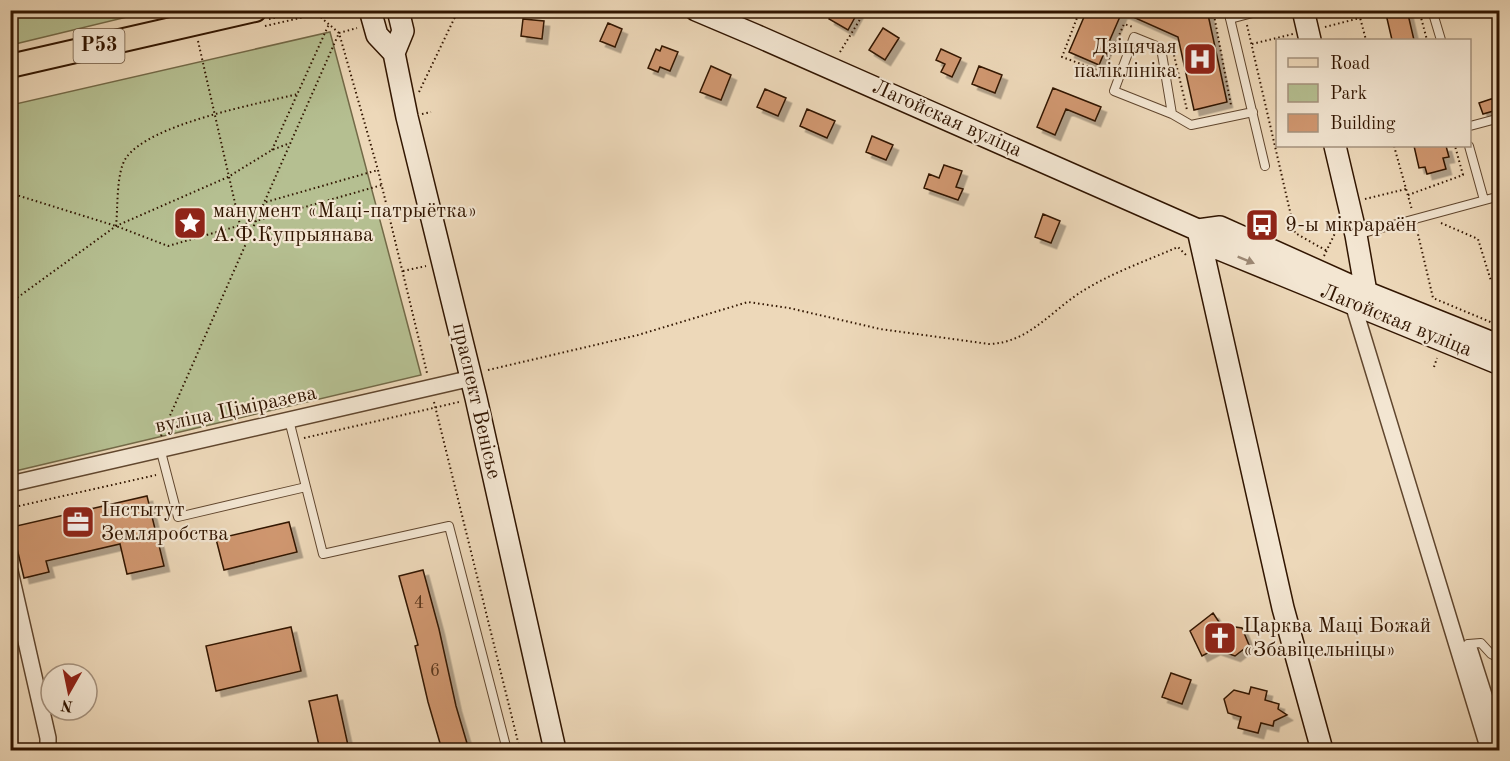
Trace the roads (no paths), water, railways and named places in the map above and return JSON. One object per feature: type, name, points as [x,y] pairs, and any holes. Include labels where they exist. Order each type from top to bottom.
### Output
[{"type":"main road","name":"Р53","points":[[10,51],[187,10]]},
{"type":"main road","name":"Р53","points":[[10,66],[255,10]]},
{"type":"street","name":"праспект Венісье","points":[[370,10],[377,35],[394,53],[407,117],[443,264],[478,382],[555,750]]},
{"type":"street","name":"праспект Венісье","points":[[394,53],[403,31],[398,10]]},
{"type":"street","name":"Лагойская вуліца","points":[[696,10],[1198,230],[1220,227],[1360,298],[1500,364]]},
{"type":"street","points":[[1303,10],[1310,39]]},
{"type":"street","points":[[1335,147],[1356,236],[1360,265],[1360,298],[1488,750]]},
{"type":"street","points":[[1198,230],[1283,608],[1323,750]]},
{"type":"street","name":"Лагойская вуліца","points":[[1360,298],[1500,346]]},
{"type":"street","points":[[1360,298],[1500,745]]},
{"type":"street","name":"вуліца Ціміразева","points":[[10,484],[157,448],[478,382]]},
{"type":"street","points":[[10,572],[48,738],[48,750]]},
{"type":"lane","points":[[1228,10],[1265,166]]},
{"type":"lane","points":[[1230,19],[1264,10]]},
{"type":"lane","points":[[1432,10],[1441,39]]},
{"type":"lane","points":[[1172,114],[1161,48],[1134,37],[1114,91],[1172,114],[1191,125],[1253,112]]},
{"type":"lane","points":[[1471,126],[1500,118]]},
{"type":"lane","points":[[1469,147],[1484,200]]},
{"type":"lane","points":[[1356,236],[1500,196]]},
{"type":"lane","points":[[289,420],[323,554],[449,526],[507,750]]},
{"type":"lane","points":[[157,448],[178,517],[306,487]]},
{"type":"lane","points":[[1468,644],[1481,643],[1491,654],[1500,659]]},
{"type":"place","name":"Дзіцячая паліклініка","points":[[1200,59]]},
{"type":"place","name":"манумент «Маці-патрыётка» А.Ф.Купрыянава","points":[[190,223]]},
{"type":"place","name":"9-ы мікрараён","points":[[1262,225]]},
{"type":"place","name":"Інстытут Земляробства","points":[[78,522]]},
{"type":"place","name":"Царква Маці Божай «Збавіцельніцы»","points":[[1220,638]]}]
